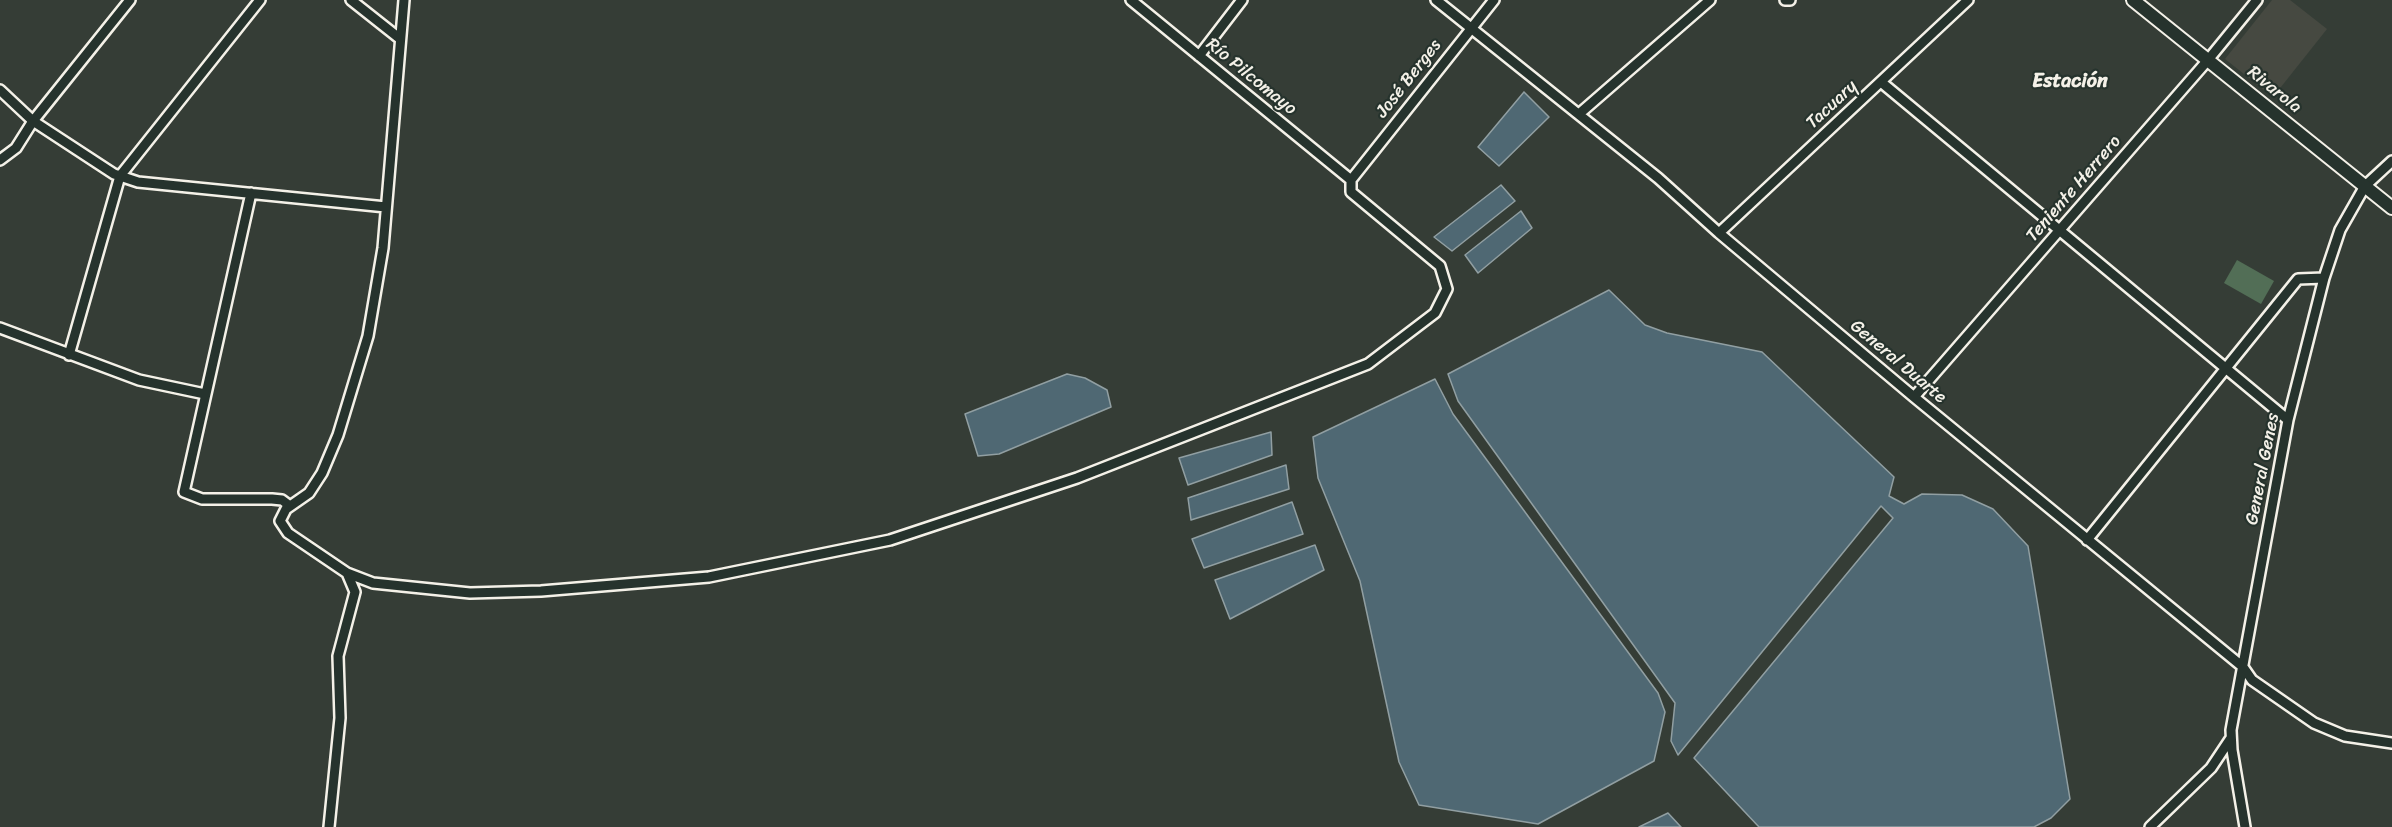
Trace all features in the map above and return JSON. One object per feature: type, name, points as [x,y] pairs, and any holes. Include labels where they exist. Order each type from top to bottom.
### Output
[{"type":"street","points":[[0,160],[16,148],[33,121],[130,0]]},
{"type":"street","points":[[69,355],[120,176],[260,0]]},
{"type":"street","points":[[351,0],[399,38]]},
{"type":"street","points":[[404,0],[383,248],[368,336],[338,435],[322,473],[309,493],[290,506],[280,521],[288,533],[347,573],[373,583],[470,593],[541,591],[709,577],[890,540],[1077,478],[1368,364],[1436,313],[1447,289],[1440,266],[1351,192],[1351,180]]},
{"type":"street","name":"Río Pilcomayo","points":[[1131,0],[1351,180]]},
{"type":"street","points":[[1199,56],[1242,0]]},
{"type":"street","name":"General Duarte","points":[[1437,0],[1658,178],[1719,233],[1914,397],[2243,667],[2252,680],[2301,715],[2345,736],[2392,743]]},
{"type":"street","name":"José Berges","points":[[1351,180],[1494,0]]},
{"type":"street","points":[[1579,114],[1710,0]]},
{"type":"street","name":"Tacuary","points":[[1719,233],[1968,0]]},
{"type":"street","name":"Rivarola","points":[[2133,0],[2392,208]]},
{"type":"street","name":"Teniente Herrero","points":[[1914,397],[2208,60],[2257,0]]},
{"type":"street","points":[[1881,82],[2288,420]]},
{"type":"street","points":[[0,90],[33,121],[120,176],[138,182],[386,207]]},
{"type":"street","name":"General Genes","points":[[2231,738],[2234,705],[2288,420],[2324,278],[2340,230],[2366,186],[2392,161]]},
{"type":"street","points":[[251,193],[184,492],[202,499],[282,500],[290,506]]},
{"type":"street","points":[[2087,540],[2298,279],[2324,278]]},
{"type":"street","points":[[0,328],[139,380],[205,394]]},
{"type":"street","points":[[328,827],[340,718],[338,657],[355,592],[347,573]]},
{"type":"street","points":[[2150,827],[2211,768],[2231,738]]},
{"type":"street","points":[[2231,738],[2245,827]]},
{"type":"shaded area","points":[[2272,0],[2290,0],[2327,29],[2273,97],[2225,59]]},
{"type":"green space","points":[[2237,260],[2274,281],[2261,304],[2224,283]]},
{"type":"water","points":[[1524,92],[1549,117],[1499,166],[1478,147]]},
{"type":"water","points":[[1501,185],[1515,201],[1452,251],[1434,237]]},
{"type":"water","points":[[1521,211],[1532,228],[1478,273],[1465,255]]},
{"type":"water","points":[[1609,290],[1645,325],[1667,333],[1762,352],[1894,477],[1889,496],[1904,504],[1922,494],[1962,495],[1993,509],[2028,546],[2070,799],[2051,818],[2034,827],[1759,827],[1694,758],[1893,518],[1881,506],[1678,755],[1671,741],[1675,703],[1458,401],[1448,374]]},
{"type":"water","points":[[1067,374],[1085,378],[1107,390],[1111,407],[999,454],[978,456],[965,414]]},
{"type":"water","points":[[1435,379],[1453,414],[1658,693],[1665,712],[1654,761],[1538,824],[1419,805],[1399,762],[1360,581],[1318,478],[1313,437]]},
{"type":"water","points":[[1271,432],[1272,455],[1188,485],[1179,458]]},
{"type":"water","points":[[1286,465],[1289,489],[1191,520],[1188,498]]},
{"type":"water","points":[[1292,502],[1303,534],[1204,568],[1192,539]]},
{"type":"water","points":[[1315,545],[1324,570],[1230,619],[1215,580]]},
{"type":"water","points":[[1668,813],[1681,827],[1639,827]]},
{"type":"district","name":"Estación","points":[[2070,82]]}]
